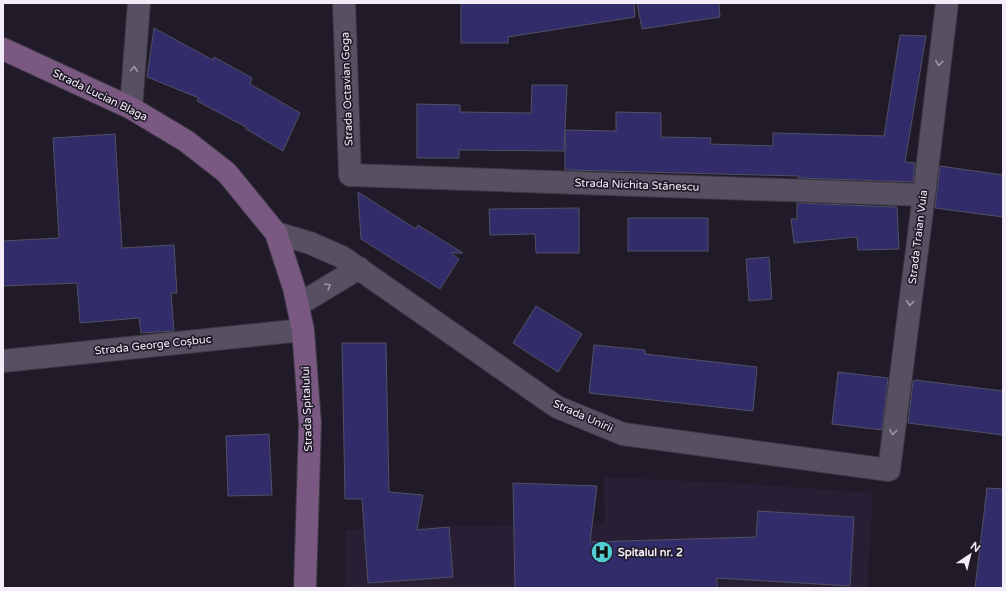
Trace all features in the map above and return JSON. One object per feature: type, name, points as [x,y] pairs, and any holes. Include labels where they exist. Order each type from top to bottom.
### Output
[{"type":"main road","name":"Strada Lucian Blaga","points":[[3,49],[131,108],[186,141],[227,173],[276,233]]},
{"type":"main road","name":"Strada Spitalului","points":[[276,233],[294,288],[303,330],[310,423],[305,588]]},
{"type":"street","points":[[131,108],[139,3]]},
{"type":"street","name":"Strada Octavian Goga","points":[[344,3],[350,175]]},
{"type":"street","name":"Strada Traian Vuia","points":[[889,470],[947,3]]},
{"type":"street","name":"Strada Nichita Stănescu","points":[[350,175],[924,195]]},
{"type":"street","name":"Strada Unirii","points":[[276,233],[310,243],[342,257],[557,407],[623,434],[889,470]]},
{"type":"street","points":[[298,304],[359,268]]},
{"type":"street","name":"Strada George Coșbuc","points":[[3,360],[303,330]]},
{"type":"shaded area","points":[[604,477],[749,484],[873,493],[867,588],[346,588],[345,530],[605,523]]},
{"type":"building","points":[[461,3],[634,3],[635,17],[508,37],[508,43],[461,43]]},
{"type":"building","points":[[637,3],[719,3],[720,17],[642,29]]},
{"type":"building","points":[[154,28],[213,60],[214,57],[252,78],[250,84],[300,113],[283,151],[246,129],[246,127],[197,101],[199,98],[147,77]]},
{"type":"building","points":[[900,35],[926,36],[905,162],[915,163],[913,182],[798,178],[798,176],[565,170],[565,130],[616,131],[616,112],[661,113],[661,137],[711,138],[710,144],[773,146],[773,133],[884,136]]},
{"type":"building","points":[[532,85],[567,85],[564,151],[459,150],[459,158],[417,158],[417,104],[460,105],[460,112],[531,113]]},
{"type":"building","points":[[115,134],[122,248],[174,245],[177,293],[171,293],[174,331],[141,333],[139,318],[80,323],[77,283],[3,286],[3,241],[59,238],[53,138]]},
{"type":"building","points":[[940,166],[1003,175],[1003,217],[935,208]]},
{"type":"building","points":[[358,192],[416,229],[418,225],[463,253],[451,253],[459,259],[440,289],[361,239]]},
{"type":"building","points":[[797,203],[897,207],[899,249],[858,250],[857,237],[794,243],[791,219],[797,219]]},
{"type":"building","points":[[579,208],[579,253],[536,253],[535,234],[490,235],[489,209]]},
{"type":"building","points":[[628,218],[708,218],[708,251],[628,251]]},
{"type":"building","points":[[769,257],[772,299],[749,301],[746,259]]},
{"type":"building","points":[[536,306],[582,334],[558,372],[513,343]]},
{"type":"building","points":[[342,343],[386,343],[389,492],[423,495],[417,530],[449,527],[453,577],[368,583],[362,499],[345,499]]},
{"type":"building","points":[[594,345],[645,350],[645,354],[757,367],[753,411],[589,393]]},
{"type":"building","points":[[838,372],[888,378],[882,430],[832,424]]},
{"type":"building","points":[[915,380],[1003,391],[1003,435],[908,423],[913,381]]},
{"type":"building","points":[[269,434],[272,495],[228,496],[226,436]]},
{"type":"building","points":[[513,483],[597,486],[590,542],[756,537],[758,511],[854,517],[850,586],[717,578],[717,588],[515,588]]},
{"type":"building","points":[[987,488],[1003,489],[1003,588],[975,588]]},
{"type":"place","name":"Spitalul nr. 2","points":[[602,552]]}]
